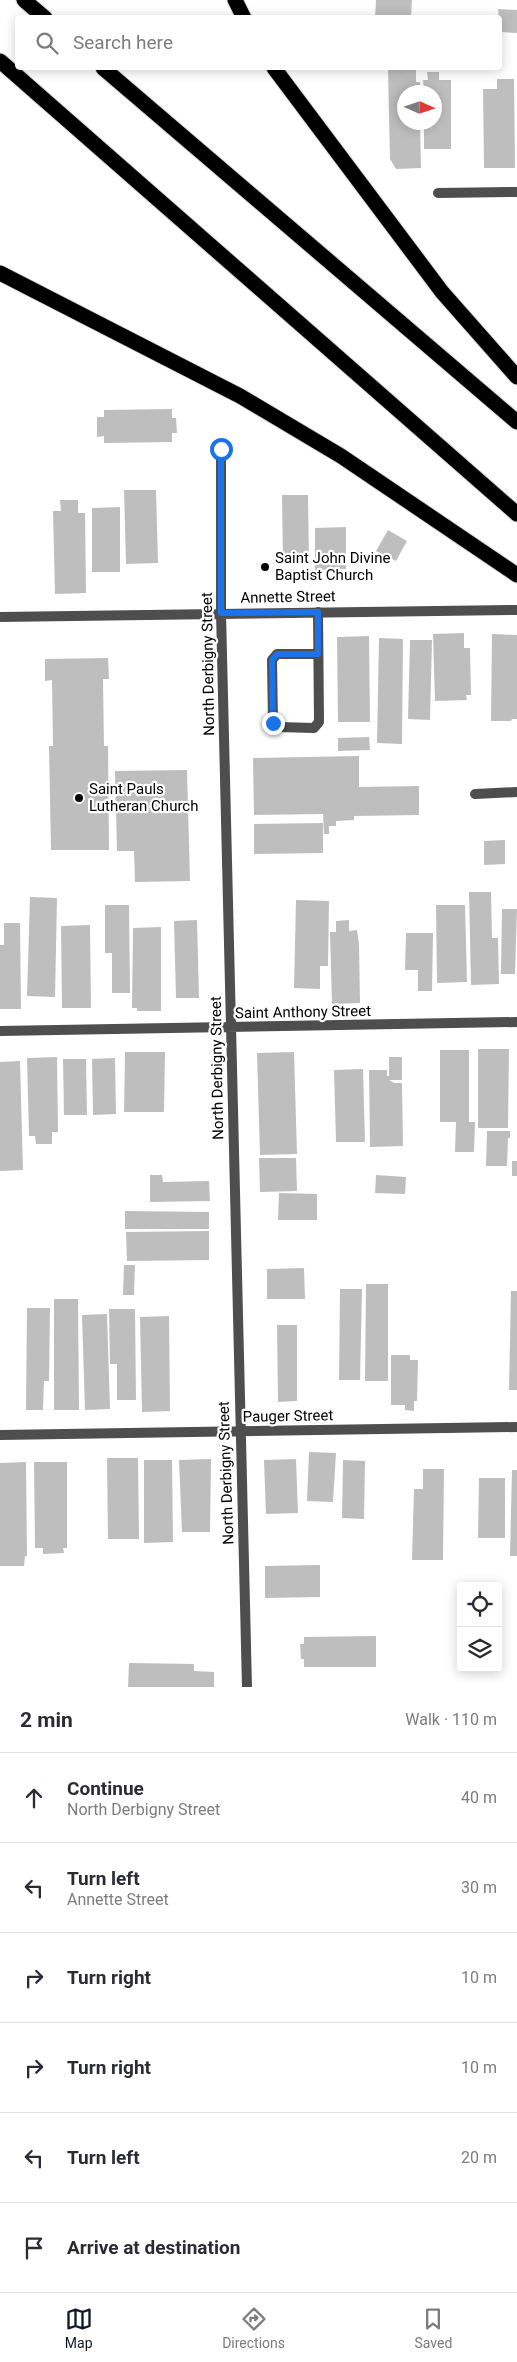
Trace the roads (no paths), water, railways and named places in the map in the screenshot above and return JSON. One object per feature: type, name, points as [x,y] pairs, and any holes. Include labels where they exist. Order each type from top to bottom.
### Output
[{"type":"highway","points":[[24,0],[42,15]]},
{"type":"highway","points":[[234,0],[242,15]]},
{"type":"highway","points":[[0,61],[517,514]]},
{"type":"highway","points":[[105,70],[517,422]]},
{"type":"highway","points":[[276,70],[442,292],[517,377]]},
{"type":"highway","points":[[0,273],[240,396],[341,456],[517,575]]},
{"type":"street","points":[[438,194],[517,192]]},
{"type":"street","name":"North Derbigny Street","points":[[221,449],[221,613],[247,1687]]},
{"type":"street","name":"Annette Street","points":[[0,617],[517,610]]},
{"type":"street","points":[[318,612],[319,722],[314,728],[278,728],[273,723],[272,660],[277,654],[318,654]]},
{"type":"street","points":[[475,794],[517,792]]},
{"type":"street","name":"Saint Anthony Street","points":[[0,1031],[517,1022]]},
{"type":"street","name":"Pauger Street","points":[[0,1435],[517,1427]]},
{"type":"place","name":"Saint John Divine Baptist Church","points":[[265,567]]},
{"type":"place","name":"Saint Pauls Lutheran Church","points":[[79,798]]}]
